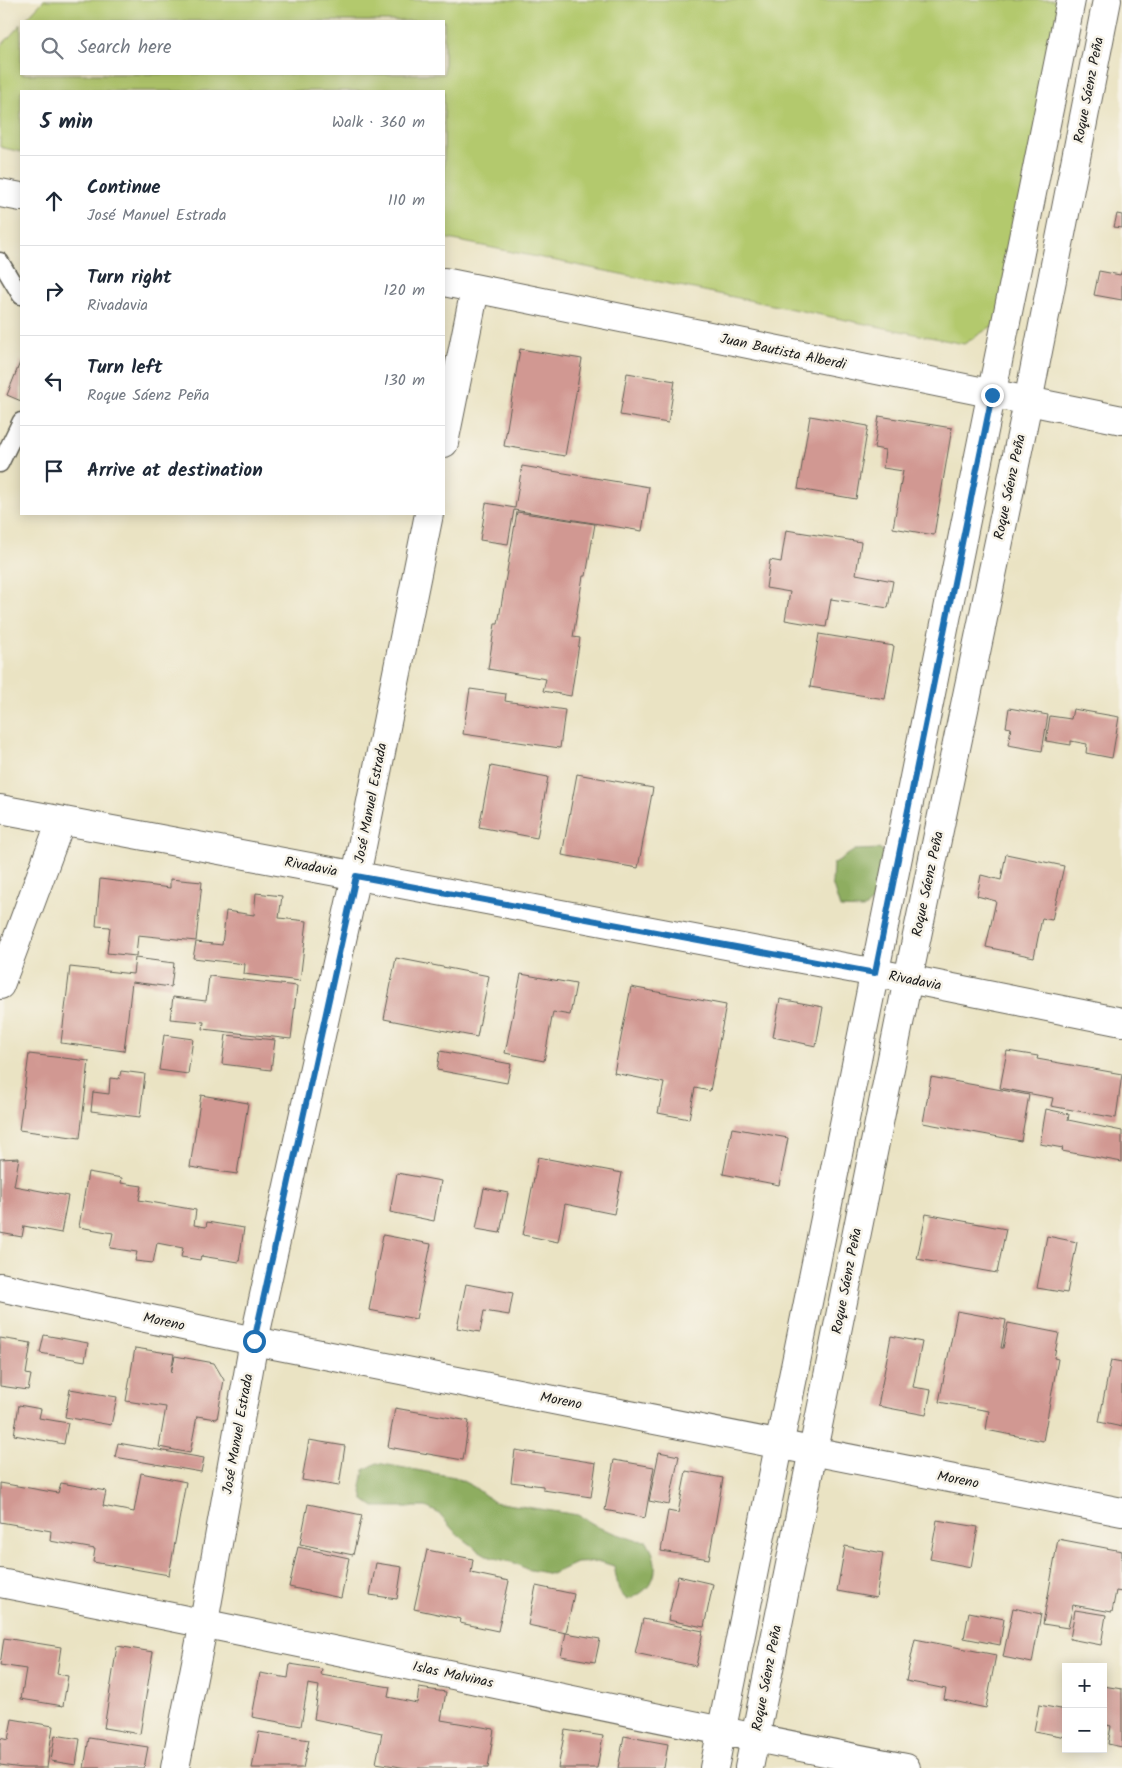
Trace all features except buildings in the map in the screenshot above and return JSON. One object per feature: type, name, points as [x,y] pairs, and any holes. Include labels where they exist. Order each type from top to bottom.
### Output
[{"type":"street","points":[[714,1768],[1071,0]]},
{"type":"street","name":"Roque Sáenz Peña","points":[[749,1768],[908,979],[1028,402],[1107,0]]},
{"type":"street","points":[[0,193],[20,197]]},
{"type":"street","name":"Juan Bautista Alberdi","points":[[445,282],[1122,420]]},
{"type":"street","points":[[445,438],[475,289]]},
{"type":"street","name":"José Manuel Estrada","points":[[175,1768],[204,1622],[254,1341],[356,876],[430,515]]},
{"type":"street","name":"Rivadavia","points":[[0,809],[908,979],[1122,1022]]},
{"type":"street","points":[[0,985],[62,820]]},
{"type":"street","name":"Moreno","points":[[0,1287],[254,1341],[1122,1512]]},
{"type":"street","name":"Islas Malvinas","points":[[0,1583],[204,1622],[756,1739],[906,1768]]},
{"type":"lane","points":[[0,261],[20,294]]},
{"type":"lane","points":[[0,464],[20,423]]},
{"type":"green space","points":[[44,0],[1061,0],[1003,319],[964,344],[445,238],[445,90],[20,90],[20,152],[0,147],[0,47],[20,25],[20,75],[445,75],[445,20],[25,20]]},
{"type":"green space","points":[[881,849],[892,869],[885,892],[863,909],[840,908],[832,883],[833,864],[855,850]]},
{"type":"green space","points":[[377,1463],[455,1477],[474,1487],[494,1502],[578,1515],[600,1528],[635,1540],[647,1541],[654,1560],[654,1576],[645,1590],[627,1600],[619,1591],[614,1566],[601,1562],[576,1563],[552,1574],[526,1569],[515,1563],[490,1557],[456,1533],[438,1513],[426,1507],[374,1507],[364,1500],[361,1487],[364,1470]]},
{"type":"route","points":[[254,1341],[356,876],[875,973],[992,395]]}]
